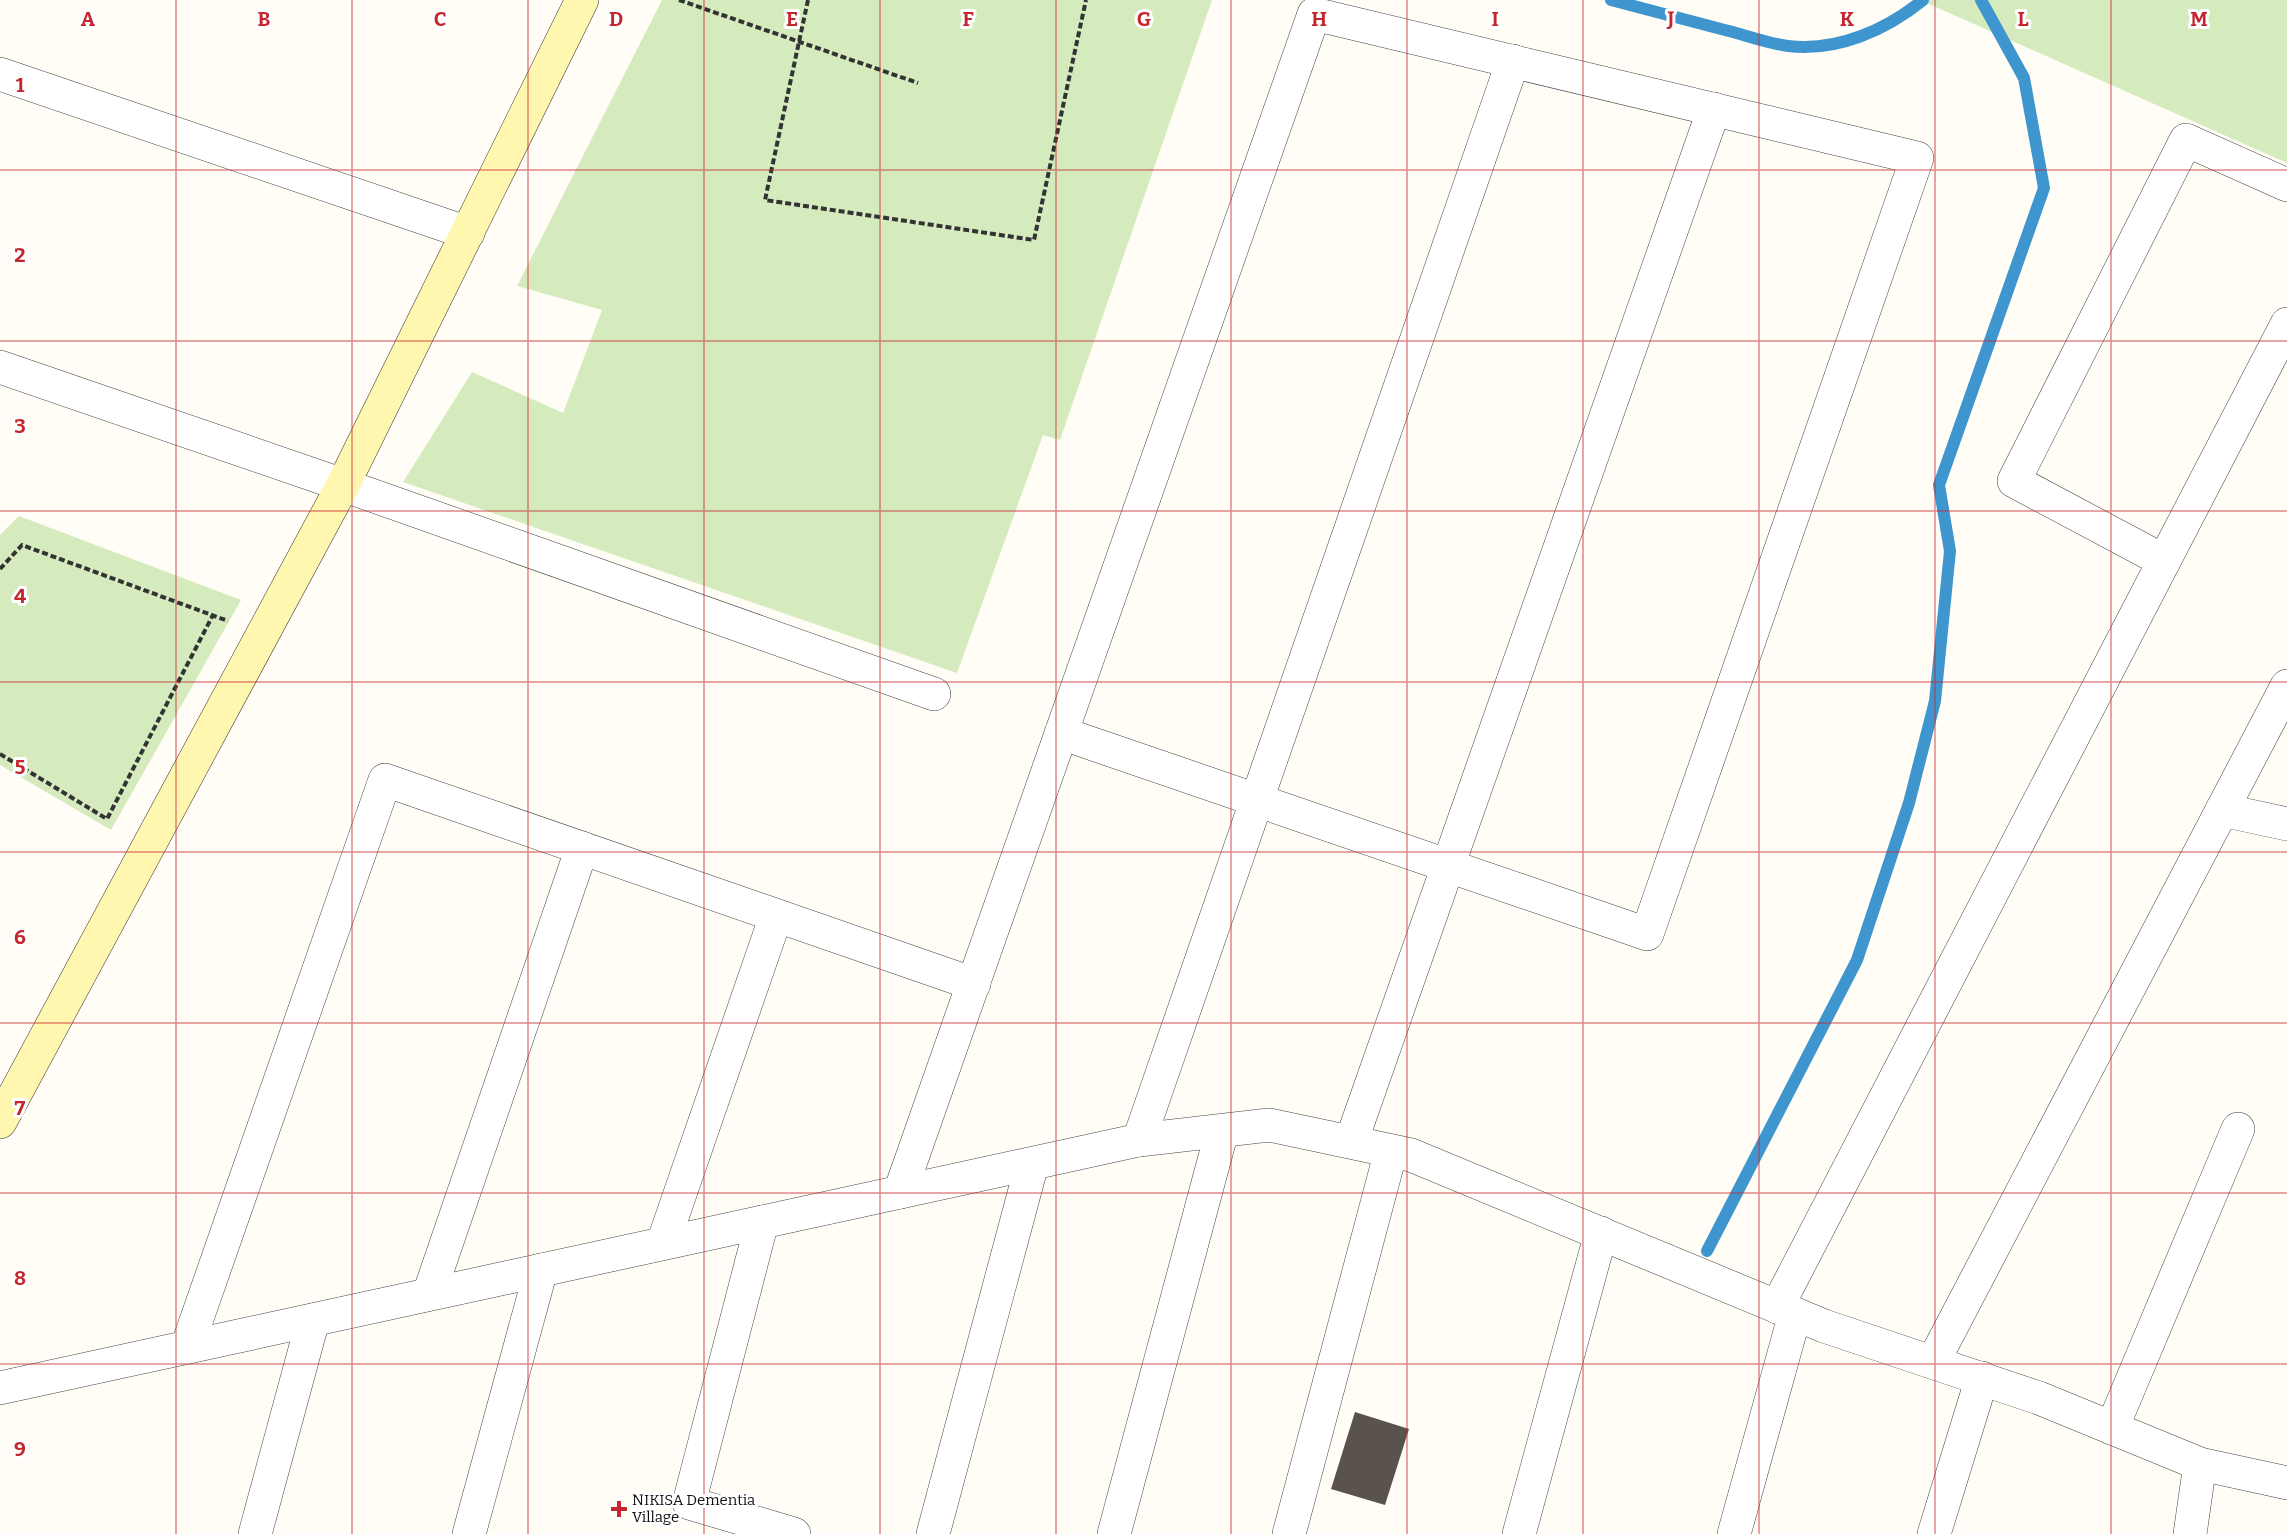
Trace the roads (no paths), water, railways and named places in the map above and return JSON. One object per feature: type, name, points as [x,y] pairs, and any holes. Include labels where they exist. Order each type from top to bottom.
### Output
[{"type":"main road","points":[[0,1122],[343,485],[582,0]]},
{"type":"street","points":[[900,1192],[974,984],[1061,732],[1314,14],[1917,158],[1647,934],[1061,732]]},
{"type":"street","points":[[1139,1140],[1513,61]]},
{"type":"street","points":[[0,74],[468,233]]},
{"type":"street","points":[[1351,1142],[1714,109]]},
{"type":"street","points":[[2164,561],[2014,481],[2186,140],[2287,186]]},
{"type":"street","points":[[1734,1534],[1786,1310],[2164,561],[2287,324]]},
{"type":"street","points":[[0,368],[343,485],[934,694]]},
{"type":"street","points":[[1933,1362],[2287,686]]},
{"type":"street","points":[[187,1347],[385,780],[974,984]]},
{"type":"street","points":[[2222,810],[2287,824]]},
{"type":"street","points":[[429,1294],[582,848]]},
{"type":"street","points":[[663,1244],[776,916]]},
{"type":"street","points":[[0,1388],[1139,1140],[1269,1125],[1411,1155],[1824,1326],[2039,1398],[2200,1464],[2287,1483]]},
{"type":"street","points":[[2112,1428],[2238,1129]]},
{"type":"street","points":[[1114,1534],[1222,1131]]},
{"type":"street","points":[[1289,1534],[1391,1151]]},
{"type":"street","points":[[933,1534],[1032,1164]]},
{"type":"street","points":[[762,1222],[689,1503],[794,1534]]},
{"type":"street","points":[[1520,1534],[1601,1233]]},
{"type":"street","points":[[469,1534],[541,1270]]},
{"type":"street","points":[[255,1534],[313,1320]]},
{"type":"street","points":[[1934,1534],[1982,1378]]},
{"type":"street","points":[[2190,1534],[2200,1464]]},
{"type":"waterway","points":[[1611,0],[1771,43],[1806,47],[1825,46],[1860,36],[1893,21],[1923,0]]},
{"type":"waterway","points":[[1707,1251],[1857,960],[1909,803],[1935,701],[1950,551],[1939,485],[2044,188],[2024,78],[1981,0]]},
{"type":"place","name":"NIKISA Dementia Village","points":[[619,1509]]}]
